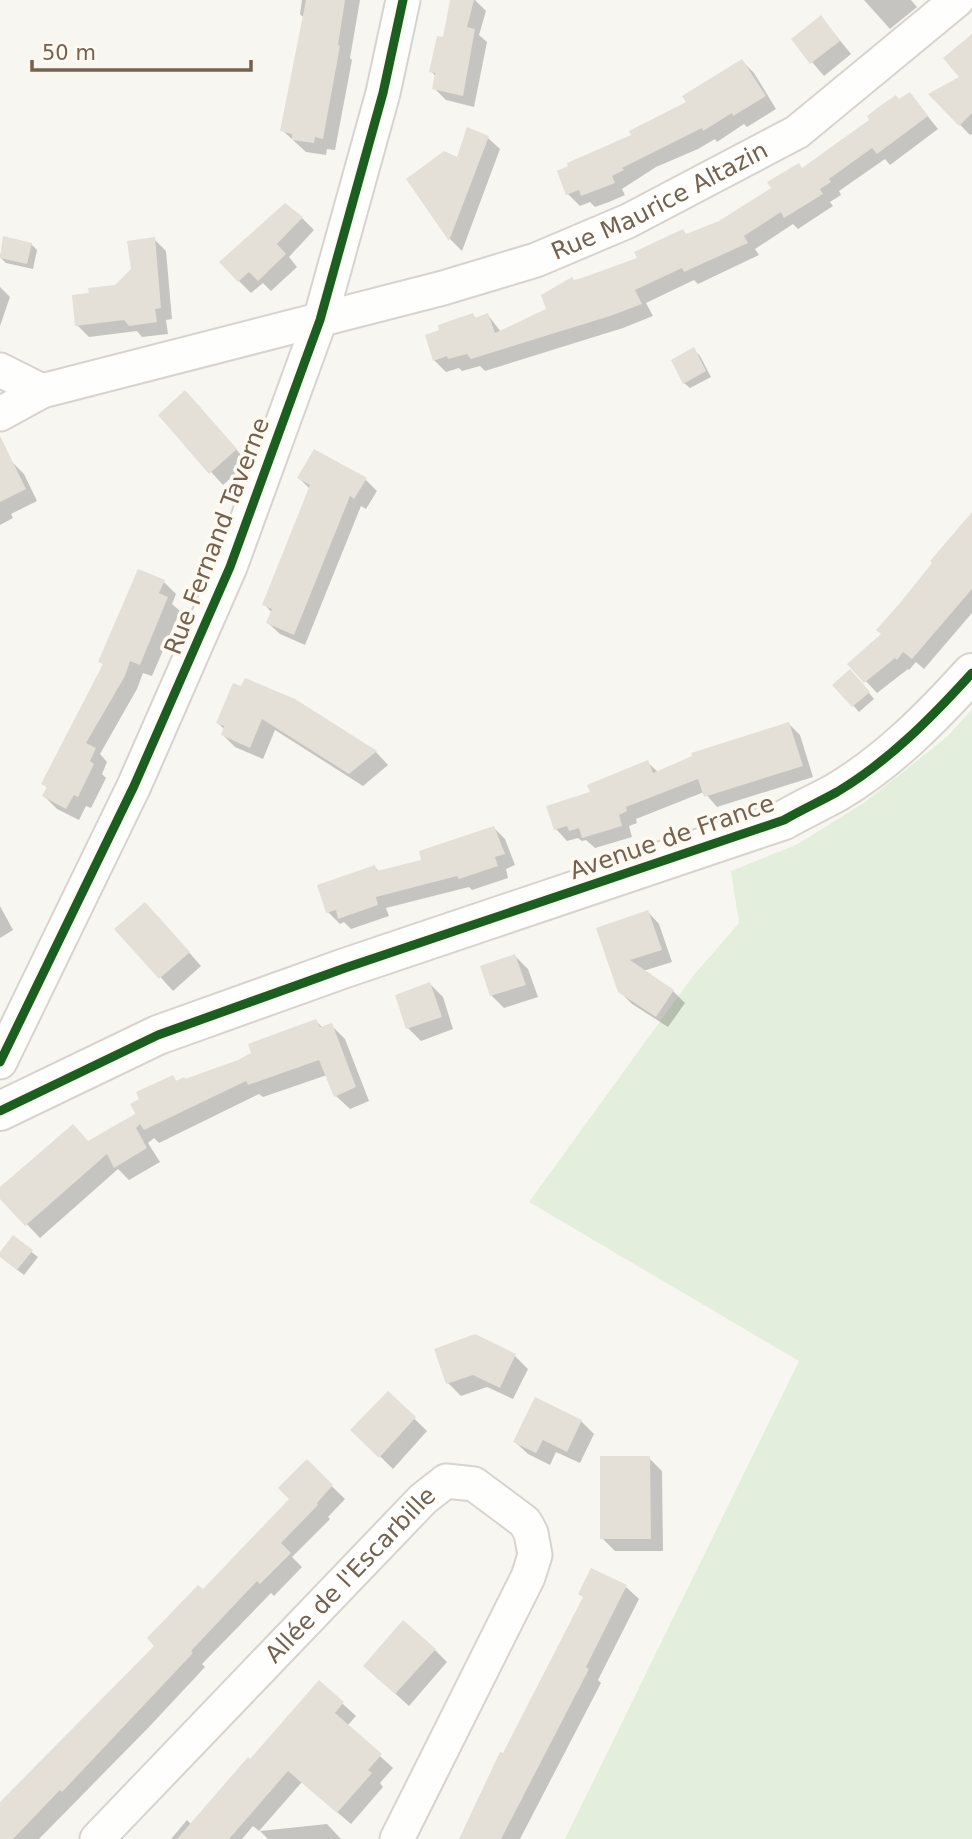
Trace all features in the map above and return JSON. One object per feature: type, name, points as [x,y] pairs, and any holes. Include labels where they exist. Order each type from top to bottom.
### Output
[{"type":"street","name":"Rue Fernand Taverne","points":[[0,1062],[134,786],[230,567],[320,320],[383,93],[403,0]]},
{"type":"street","name":"Rue Maurice Altazin","points":[[0,414],[42,391],[443,288],[536,260],[628,221],[797,132],[957,0]]},
{"type":"street","points":[[0,370],[42,391]]},
{"type":"street","name":"Avenue de France","points":[[4,1095],[158,1035],[345,968],[783,820],[839,791],[880,760],[928,721],[972,673]]},
{"type":"street","name":"Allée de l'Escarbille","points":[[97,1839],[423,1499],[446,1481],[474,1484],[524,1522],[531,1533],[536,1555],[397,1839]]},
{"type":"green space","points":[[972,709],[972,1839],[565,1839],[799,1361],[529,1202],[693,976],[739,923],[731,871],[798,844],[865,802],[948,736]]},
{"type":"building","points":[[306,0],[345,0],[340,46],[323,139],[315,137],[314,143],[292,140],[292,134],[280,131]]},
{"type":"building","points":[[450,0],[474,0],[467,27],[475,29],[463,96],[432,89],[435,73],[429,72],[437,36],[443,37]]},
{"type":"building","points":[[821,15],[840,41],[810,64],[791,39]]},
{"type":"building","points":[[972,34],[972,113],[959,126],[928,94],[959,77],[943,58]]},
{"type":"building","points":[[742,59],[766,96],[703,131],[702,128],[622,168],[624,170],[612,176],[615,183],[581,196],[579,190],[566,195],[557,171],[568,166],[567,163],[631,135],[629,131],[686,102],[682,96]]},
{"type":"building","points":[[910,92],[928,116],[877,154],[872,148],[829,179],[831,182],[820,189],[823,194],[784,218],[781,212],[744,236],[748,243],[684,272],[682,268],[635,290],[642,304],[471,359],[467,354],[433,361],[425,335],[439,330],[438,325],[473,313],[475,318],[488,313],[495,333],[546,309],[541,295],[572,277],[574,280],[579,279],[637,258],[634,252],[683,229],[686,234],[719,221],[771,188],[767,182],[799,163],[802,168],[869,120],[867,116],[880,106],[896,95],[899,99]]},
{"type":"building","points":[[467,127],[489,136],[449,241],[406,179],[444,151],[457,157]]},
{"type":"building","points":[[285,203],[303,217],[277,244],[286,254],[258,281],[249,272],[238,282],[219,262]]},
{"type":"building","points":[[3,236],[32,243],[27,264],[0,258]]},
{"type":"building","points":[[155,237],[161,308],[155,309],[157,322],[129,326],[124,320],[75,326],[72,295],[89,293],[88,288],[115,285],[131,269],[127,241]]},
{"type":"building","points":[[694,347],[706,371],[683,384],[671,360]]},
{"type":"building","points":[[185,390],[237,449],[209,474],[158,415]]},
{"type":"building","points":[[0,436],[26,489],[0,502]]},
{"type":"building","points":[[314,449],[367,478],[354,499],[350,496],[294,635],[266,623],[272,609],[262,605],[310,485],[297,478]]},
{"type":"building","points":[[972,512],[972,589],[912,659],[903,652],[897,660],[895,658],[864,683],[847,664],[881,634],[876,630]]},
{"type":"building","points":[[138,569],[165,580],[159,593],[168,597],[140,665],[130,661],[125,676],[86,743],[96,748],[90,761],[94,764],[78,797],[74,795],[66,809],[42,796],[47,787],[41,784],[103,664],[98,662]]},
{"type":"building","points":[[850,669],[870,692],[852,707],[832,685]]},
{"type":"building","points":[[245,678],[295,699],[377,751],[349,774],[262,719],[250,748],[221,735],[224,726],[216,723],[233,683],[241,686]]},
{"type":"building","points":[[789,722],[803,766],[704,797],[698,779],[626,807],[627,811],[619,815],[622,826],[582,838],[579,828],[569,831],[567,826],[554,830],[546,806],[590,792],[587,785],[648,760],[653,773],[692,756],[691,753]]},
{"type":"building","points":[[494,826],[505,854],[495,857],[498,866],[459,879],[457,876],[376,897],[378,905],[338,919],[336,910],[326,913],[317,885],[375,865],[377,871],[421,860],[419,851]]},
{"type":"building","points":[[145,902],[190,952],[159,979],[114,929]]},
{"type":"building","points":[[648,910],[662,950],[630,960],[674,990],[656,1017],[618,992],[596,928]]},
{"type":"building","points":[[515,954],[526,985],[490,996],[480,966]]},
{"type":"building","points":[[430,982],[442,1017],[406,1029],[395,995]]},
{"type":"building","points":[[316,1019],[320,1027],[332,1023],[356,1087],[334,1097],[319,1060],[248,1085],[246,1081],[144,1130],[140,1124],[136,1128],[147,1148],[114,1168],[107,1154],[25,1226],[0,1199],[0,1187],[73,1124],[88,1141],[136,1115],[130,1104],[139,1099],[136,1092],[173,1075],[176,1081],[184,1077],[185,1079],[238,1060],[251,1053],[248,1044]]},
{"type":"building","points":[[13,1235],[33,1250],[17,1270],[0,1257],[0,1252]]},
{"type":"building","points":[[475,1334],[516,1354],[500,1388],[473,1375],[446,1384],[434,1349]]},
{"type":"building","points":[[388,1391],[416,1417],[379,1458],[350,1430]]},
{"type":"building","points":[[535,1397],[582,1420],[567,1452],[543,1440],[536,1453],[513,1442]]},
{"type":"building","points":[[600,1456],[650,1456],[651,1539],[600,1539]]},
{"type":"building","points":[[307,1459],[333,1485],[318,1505],[281,1543],[291,1553],[260,1584],[257,1581],[62,1792],[60,1790],[13,1839],[0,1839],[0,1802],[154,1646],[147,1638],[198,1585],[203,1589],[289,1499],[278,1488]]},
{"type":"building","points":[[591,1568],[627,1585],[586,1667],[589,1669],[501,1839],[459,1839],[500,1752],[503,1753],[583,1597],[578,1594]]},
{"type":"building","points":[[403,1620],[436,1649],[395,1694],[363,1666]]},
{"type":"building","points":[[319,1680],[344,1702],[335,1713],[382,1754],[368,1770],[372,1773],[337,1813],[288,1771],[229,1839],[177,1839],[248,1757],[250,1759]]},
{"type":"cycle path","points":[[0,1062],[134,786],[230,567],[320,320],[383,93],[403,0]]},
{"type":"cycle path","points":[[0,1111],[158,1035],[345,968],[784,820],[837,792],[874,767],[925,722],[972,673]]}]
